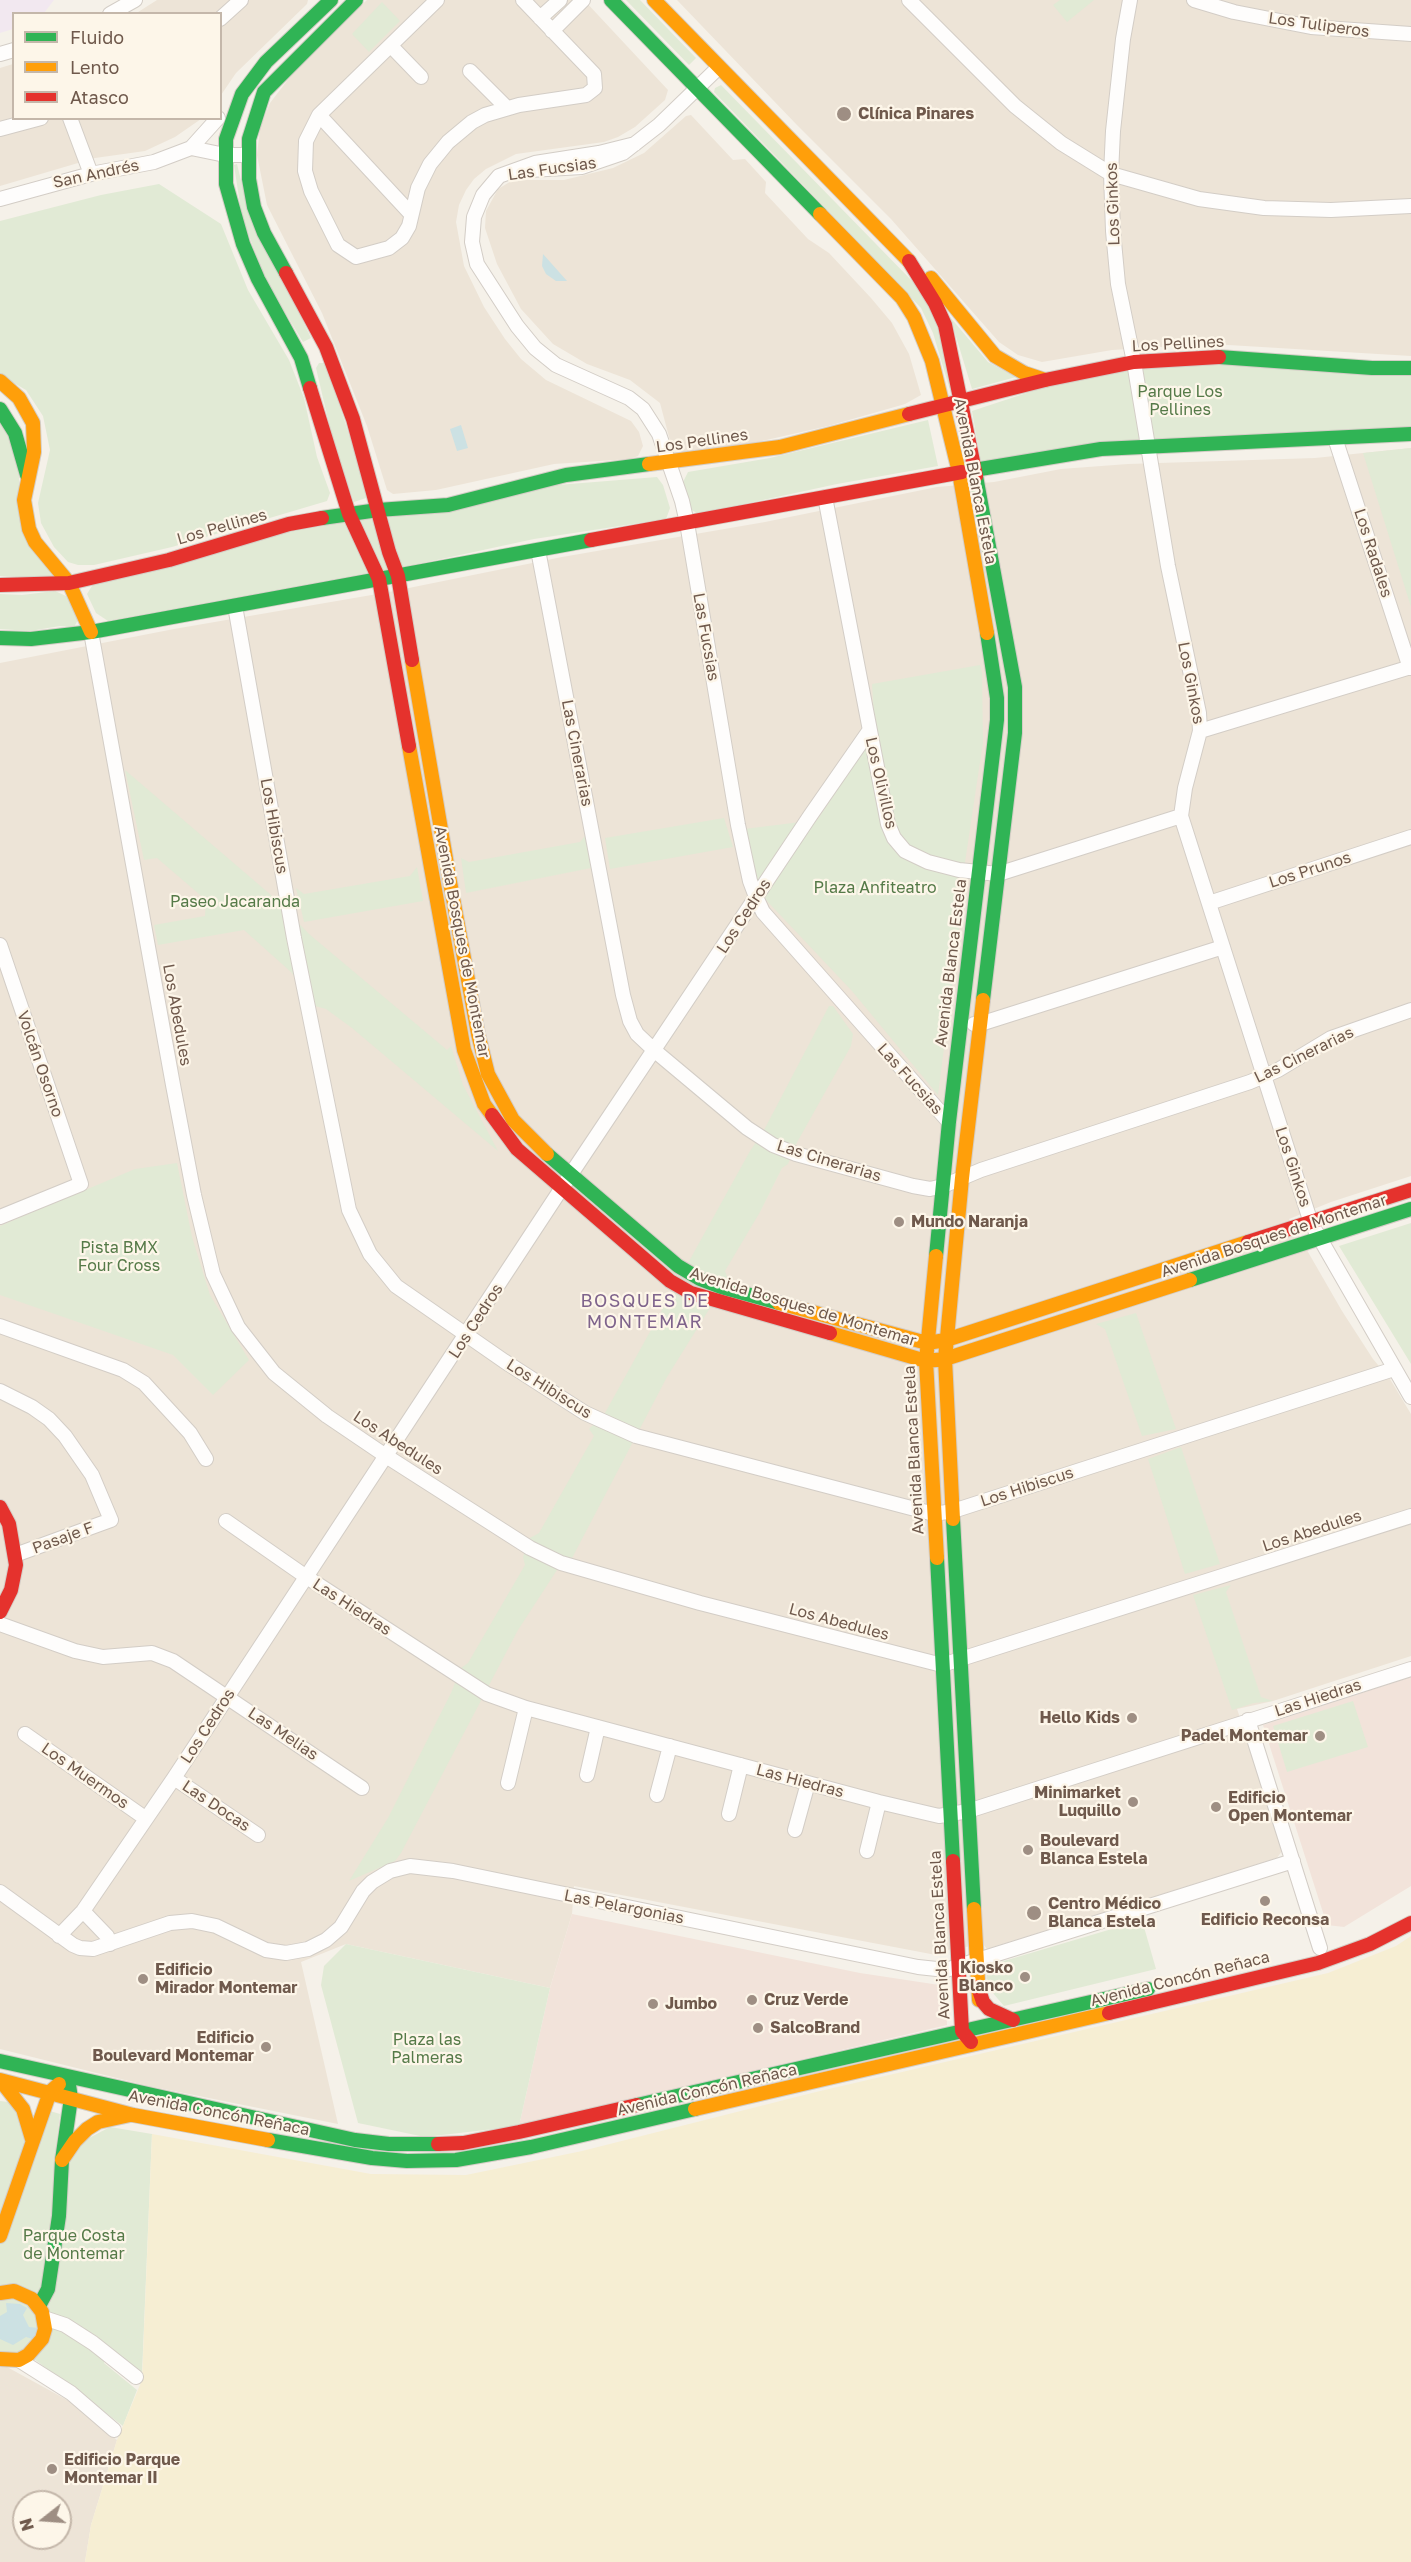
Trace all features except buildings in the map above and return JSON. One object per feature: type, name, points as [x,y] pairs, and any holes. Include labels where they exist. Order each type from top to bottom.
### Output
[{"type":"main road","name":"Avenida Bosques de Montemar","points":[[332,0],[266,62],[242,94],[230,124],[225,155],[229,199],[243,244],[258,279],[301,358],[349,514],[380,579],[464,1050],[476,1088],[494,1120],[517,1149],[670,1281],[691,1293],[926,1361],[945,1359],[1411,1209]]},
{"type":"main road","name":"Avenida Bosques de Montemar","points":[[356,0],[264,92],[253,123],[248,155],[251,193],[258,220],[326,347],[353,419],[389,552],[398,576],[452,893],[488,1074],[513,1120],[528,1137],[678,1266],[700,1279],[731,1290],[927,1343],[946,1340],[1411,1190]]},
{"type":"main road","name":"Avenida Blanca Estela","points":[[611,0],[696,90],[902,298],[922,335],[944,406],[959,472],[997,698],[997,720],[949,1122],[926,1361],[962,2031],[974,2045],[981,2027],[945,1359],[962,1178],[1015,733],[1015,687],[962,402],[945,325],[935,303],[907,259],[654,0]]},
{"type":"main road","points":[[907,259],[928,273],[995,356],[1024,373],[1046,380]]},
{"type":"main road","points":[[301,358],[326,347]]},
{"type":"main road","name":"Los Pellines","points":[[0,585],[10,587],[69,583],[169,560],[290,524],[378,510],[430,508],[461,503],[566,475],[780,447],[1046,380],[1134,362],[1211,356],[1372,368],[1411,368]]},
{"type":"main road","name":"Los Abedules","points":[[0,381],[19,398],[33,423],[34,452],[24,500],[29,529],[35,543],[69,583],[91,632]]},
{"type":"main road","name":"Los Abedules","points":[[0,409],[15,432],[27,477]]},
{"type":"main road","points":[[0,638],[32,639],[91,632],[959,472],[1101,449],[1411,434]]},
{"type":"main road","points":[[0,1507],[9,1524],[15,1555],[13,1584],[0,1611]]},
{"type":"main road","name":"Avenida Concón Reñaca","points":[[0,2061],[355,2140],[389,2144],[463,2143],[1013,2020],[1320,1948],[1362,1933],[1411,1908]]},
{"type":"main road","name":"Avenida Concón Reñaca","points":[[0,2081],[71,2097],[133,2115],[372,2158],[407,2161],[456,2160],[531,2147],[1318,1963],[1353,1952],[1411,1923]]},
{"type":"main road","points":[[978,1987],[983,2002],[989,2009],[1013,2020]]},
{"type":"main road","points":[[0,2236],[50,2092],[68,2077]]},
{"type":"main road","points":[[0,2359],[19,2360],[36,2348],[42,2339],[41,2312],[48,2289],[59,2216],[62,2160],[71,2097],[68,2077]]},
{"type":"main road","points":[[0,2081],[23,2109],[32,2139]]},
{"type":"main road","points":[[62,2160],[75,2141],[98,2122],[133,2115]]},
{"type":"main road","points":[[0,2293],[15,2291],[24,2294],[41,2312]]},
{"type":"street","points":[[114,12],[135,0]]},
{"type":"street","points":[[222,17],[241,0]]},
{"type":"street","points":[[332,0],[345,11]]},
{"type":"street","points":[[437,0],[320,115],[306,141],[305,171],[320,213],[338,245],[356,256],[389,248],[406,231],[424,176],[448,142],[472,122],[485,114],[507,108],[586,95],[595,88],[594,75],[523,0]]},
{"type":"street","points":[[540,18],[560,0]]},
{"type":"street","points":[[552,31],[583,0]]},
{"type":"street","points":[[909,0],[1015,106],[1061,142],[1111,174],[1199,199],[1264,208],[1330,210],[1411,206]]},
{"type":"street","name":"Los Ginkos","points":[[1130,0],[1123,39],[1111,174],[1117,275],[1180,628],[1199,713],[1200,731],[1183,796],[1181,816],[1311,1223],[1411,1397]]},
{"type":"street","name":"Los Tuliperos","points":[[1194,0],[1234,12],[1311,27],[1411,34]]},
{"type":"street","points":[[391,46],[421,77]]},
{"type":"street","name":"Las Fucsias","points":[[718,68],[635,144],[607,152],[535,163],[499,176],[483,195],[473,224],[474,253],[482,275],[517,327],[535,348],[556,365],[628,398],[643,409],[659,434],[670,462],[687,523],[738,825],[750,881],[756,897],[763,912],[949,1122]]},
{"type":"street","points":[[470,70],[507,108]]},
{"type":"street","name":"San Andrés","points":[[222,114],[242,94]]},
{"type":"street","points":[[320,115],[411,214]]},
{"type":"street","points":[[0,129],[34,120]]},
{"type":"street","points":[[71,120],[91,174]]},
{"type":"street","name":"San Andrés","points":[[0,199],[91,174],[154,162],[191,148],[216,120]]},
{"type":"street","points":[[191,148],[225,155],[248,155]]},
{"type":"street","name":"Los Radales","points":[[1335,438],[1411,667]]},
{"type":"street","name":"Los Olivillos","points":[[825,497],[888,824],[899,844],[920,860],[978,873],[998,874],[1181,816]]},
{"type":"street","name":"Las Cinerarias","points":[[538,550],[626,1010],[637,1034],[655,1051],[747,1128],[773,1145],[796,1154],[930,1189],[1264,1076],[1331,1038],[1411,1011]]},
{"type":"street","name":"Los Hibiscus","points":[[235,606],[294,938],[349,1210],[362,1240],[388,1276],[425,1307],[585,1413],[636,1436],[934,1514],[953,1511],[1394,1369]]},
{"type":"street","name":"Los Abedules","points":[[91,632],[173,1085],[194,1195],[213,1274],[238,1327],[274,1373],[327,1416],[386,1456],[522,1543],[561,1563],[700,1603],[942,1665],[961,1661],[1411,1516]]},
{"type":"street","points":[[1200,731],[1411,667]]},
{"type":"street","name":"Los Cedros","points":[[59,1936],[84,1911],[174,1778],[571,1174],[869,731]]},
{"type":"street","name":"Los Prunos","points":[[1209,903],[1411,837]]},
{"type":"street","name":"Volcán Osorno","points":[[0,945],[81,1184],[0,1217]]},
{"type":"street","points":[[960,1024],[980,1024],[1223,947]]},
{"type":"street","points":[[0,1326],[123,1370],[144,1383],[190,1433],[206,1459]]},
{"type":"street","name":"Pasaje F","points":[[0,1391],[32,1407],[49,1419],[65,1436],[92,1475],[111,1521],[15,1555]]},
{"type":"street","name":"Las Hiedras","points":[[226,1521],[305,1576],[487,1694],[526,1708],[939,1816],[968,1810],[1411,1669]]},
{"type":"street","name":"Las Melias","points":[[0,1624],[75,1651],[103,1657],[152,1653],[173,1661],[362,1788]]},
{"type":"street","points":[[508,1783],[526,1708]]},
{"type":"street","points":[[1248,1720],[1320,1948]]},
{"type":"street","points":[[587,1774],[598,1727]]},
{"type":"street","name":"Los Muermos","points":[[25,1734],[145,1818]]},
{"type":"street","points":[[657,1796],[670,1746]]},
{"type":"street","points":[[729,1814],[741,1765]]},
{"type":"street","name":"Las Docas","points":[[174,1778],[258,1835]]},
{"type":"street","points":[[795,1830],[808,1783]]},
{"type":"street","points":[[867,1851],[879,1802]]},
{"type":"street","name":"Las Pelargonias","points":[[0,1892],[59,1936],[80,1948],[93,1949],[170,1923],[192,1921],[216,1926],[266,1950],[286,1953],[308,1949],[334,1934],[363,1891],[372,1882],[390,1871],[410,1866],[453,1871],[924,1969],[946,1970],[1293,1861]]},
{"type":"street","points":[[84,1911],[107,1936],[110,1944]]},
{"type":"street","points":[[41,2312],[93,2343],[136,2377]]},
{"type":"street","points":[[19,2360],[71,2393],[114,2430]]},
{"type":"shaded area","points":[[0,0],[54,0],[45,12],[12,12],[12,29],[0,33]]},
{"type":"shaded area","points":[[157,0],[308,0],[307,4],[236,73],[222,94],[222,12],[138,12]]},
{"type":"shaded area","points":[[367,0],[584,0],[668,90],[665,100],[635,127],[618,137],[604,142],[516,154],[486,169],[466,190],[459,205],[456,222],[464,266],[484,307],[505,339],[521,359],[546,380],[631,421],[639,432],[643,446],[638,456],[630,459],[554,464],[436,490],[393,494],[387,490],[367,426],[322,313],[267,205],[257,155],[260,128],[270,103],[303,60]]},
{"type":"shaded area","points":[[677,0],[1411,0],[1411,356],[1212,344],[1112,350],[1042,362],[1018,355],[999,342],[891,219]]},
{"type":"shaded area","points":[[12,64],[12,120],[200,120],[175,137],[145,151],[95,158],[0,186],[0,68]]},
{"type":"shaded area","points":[[691,115],[733,160],[745,159],[766,182],[765,193],[808,239],[829,253],[892,323],[909,354],[921,395],[905,404],[828,426],[731,448],[683,454],[672,448],[660,403],[630,380],[587,364],[553,344],[521,309],[497,264],[485,228],[486,211],[498,189],[513,180],[564,180],[613,168],[644,153],[686,116]]},
{"type":"shaded area","points":[[543,254],[567,281],[556,281],[546,274],[542,266]]},
{"type":"shaded area","points":[[461,425],[468,448],[457,451],[450,429]]},
{"type":"shaded area","points":[[1411,448],[1411,1176],[1331,1202],[1289,1219],[1342,1311],[1373,1359],[1390,1379],[1411,1414],[1411,1656],[1273,1701],[1237,1709],[1284,1848],[1277,1858],[987,1949],[983,1944],[942,1951],[936,1955],[574,1886],[572,1914],[550,1988],[346,1944],[301,1962],[338,2124],[149,2086],[0,2049],[0,663],[174,629],[389,592],[562,557],[765,522],[937,487],[994,482],[1061,469],[1128,464],[1315,458]]},
{"type":"shaded area","points":[[1411,1677],[1411,1886],[1344,1927],[1327,1925],[1263,1725]]},
{"type":"shaded area","points":[[572,1914],[860,1973],[946,1986],[947,2025],[519,2126],[550,1988]]},
{"type":"shaded area","points":[[6,2303],[20,2304],[27,2308],[23,2315],[29,2327],[38,2328],[36,2340],[26,2337],[13,2345],[0,2339],[0,2316],[7,2312]]},
{"type":"shaded area","points":[[0,2366],[7,2367],[69,2401],[117,2440],[91,2525],[85,2562],[0,2562]]},
{"type":"green space","points":[[626,0],[640,0],[696,58],[689,65]]},
{"type":"green space","points":[[1060,0],[1094,0],[1067,22],[1053,5]]},
{"type":"green space","points":[[382,2],[400,21],[369,52],[352,34]]},
{"type":"green space","points":[[721,85],[915,284],[939,325],[954,387],[950,390],[933,333],[921,308],[714,92],[715,88]]},
{"type":"green space","points":[[237,164],[246,201],[311,338],[303,342],[266,281],[242,217],[234,165]]},
{"type":"green space","points":[[159,184],[221,224],[248,290],[289,360],[304,398],[317,457],[330,493],[327,501],[172,547],[94,565],[78,565],[68,562],[54,547],[41,523],[38,503],[50,450],[43,416],[26,390],[0,375],[0,221],[101,195]]},
{"type":"green space","points":[[950,317],[988,362],[1016,377],[972,389]]},
{"type":"green space","points":[[319,363],[326,363],[369,497],[354,502],[335,449],[316,368]]},
{"type":"green space","name":"Parque Los Pellines","points":[[1185,364],[1262,364],[1411,375],[1411,429],[981,463],[972,411],[1069,379]]},
{"type":"green space","points":[[0,416],[18,453],[20,500],[60,579],[0,576]]},
{"type":"green space","points":[[928,420],[938,466],[837,484],[698,514],[686,506],[681,486],[688,472],[770,458]]},
{"type":"green space","points":[[1411,448],[1411,607],[1363,453]]},
{"type":"green space","points":[[657,477],[663,485],[670,508],[666,519],[534,539],[409,566],[108,621],[96,613],[87,594],[95,581],[295,529],[545,486]]},
{"type":"green space","points":[[55,591],[66,596],[79,618],[74,627],[60,626],[30,631],[0,629],[0,594],[22,595]]},
{"type":"green space","name":"Plaza Anfiteatro","points":[[980,665],[983,742],[964,869],[963,898],[938,1095],[852,991],[767,901],[750,876],[744,829],[817,820],[875,734],[872,684]]},
{"type":"green space","name":"Paseo Jacaranda","points":[[125,770],[271,895],[309,934],[447,1050],[451,1046],[463,1085],[498,1151],[352,1028],[326,1009],[315,1006],[291,972],[244,930],[158,945],[154,925],[205,916],[206,900],[157,858],[144,860]]},
{"type":"green space","points":[[724,818],[733,847],[610,869],[605,838]]},
{"type":"green space","points":[[585,836],[591,868],[466,893],[461,858],[469,862],[580,842]]},
{"type":"green space","points":[[417,867],[423,901],[304,922],[296,888],[304,894],[410,876]]},
{"type":"green space","points":[[829,1006],[833,1006],[853,1034],[851,1046],[795,1146],[788,1164],[782,1168],[760,1212],[725,1271],[728,1279],[667,1377],[571,1560],[557,1570],[518,1630],[401,1853],[395,1861],[349,1881],[388,1818],[451,1693],[461,1668],[468,1663],[525,1565],[523,1557],[530,1538],[539,1533],[594,1436],[589,1429],[605,1413],[750,1151],[763,1132]]},
{"type":"green space","name":"Pista BMX Four Cross","points":[[177,1163],[192,1237],[210,1295],[249,1360],[213,1395],[173,1355],[0,1295],[0,1226],[135,1169]]},
{"type":"green space","points":[[1411,1223],[1411,1364],[1339,1246]]},
{"type":"green space","points":[[1136,1313],[1176,1429],[1142,1436],[1105,1329],[1096,1324]]},
{"type":"green space","points":[[1181,1447],[1220,1564],[1185,1574],[1148,1459]]},
{"type":"green space","points":[[1231,1585],[1226,1592],[1261,1697],[1273,1701],[1254,1703],[1232,1710],[1193,1595]]},
{"type":"green space","name":"Padel Montemar","points":[[1353,1701],[1368,1747],[1287,1772],[1273,1726]]},
{"type":"green space","points":[[1142,1920],[1156,1969],[1004,2006],[986,1985],[987,1966]]},
{"type":"green space","name":"Plaza las Palmeras","points":[[346,1944],[550,1988],[519,2126],[425,2137],[358,2123],[321,1985],[324,1966]]},
{"type":"green space","name":"Parque Costa de Montemar","points":[[0,2101],[8,2102],[39,2137],[50,2111],[60,2114],[55,2156],[110,2127],[152,2134],[142,2374],[107,2351],[104,2363],[137,2390],[123,2426],[34,2359],[0,2354]]},
{"type":"sand","points":[[1411,1936],[1411,2562],[85,2562],[91,2525],[117,2440],[142,2380],[152,2134],[371,2174],[466,2175],[582,2151],[816,2092],[1328,1973],[1396,1946]]},
{"type":"traffic: fast","points":[[310,388],[301,358],[258,279],[243,244],[226,184],[226,139],[242,94],[266,62],[331,0]]},
{"type":"traffic: fast","points":[[286,273],[264,233],[254,207],[249,179],[249,139],[264,92],[356,0]]},
{"type":"traffic: fast","points":[[611,0],[820,214]]},
{"type":"traffic: fast","points":[[1219,357],[1372,368],[1411,368]]},
{"type":"traffic: fast","points":[[0,409],[15,433],[27,475]]},
{"type":"traffic: fast","points":[[962,472],[1101,449],[1411,434]]},
{"type":"traffic: fast","points":[[322,518],[378,510],[448,505],[566,475],[649,464]]},
{"type":"traffic: fast","points":[[976,476],[1015,687],[1015,733],[983,1000]]},
{"type":"traffic: fast","points":[[0,638],[31,639],[91,632],[591,540]]},
{"type":"traffic: fast","points":[[936,1256],[949,1122],[997,720],[997,698],[987,633]]},
{"type":"traffic: fast","points":[[547,1154],[678,1266],[700,1279],[721,1287],[779,1303]]},
{"type":"traffic: fast","points":[[1190,1280],[1411,1209]]},
{"type":"traffic: fast","points":[[953,1519],[974,1909]]},
{"type":"traffic: fast","points":[[937,1558],[953,1861]]},
{"type":"traffic: fast","points":[[637,2105],[1148,1989]]},
{"type":"traffic: fast","points":[[0,2061],[355,2140],[389,2144],[438,2144]]},
{"type":"traffic: fast","points":[[39,2306],[48,2289],[59,2216],[62,2160],[71,2098],[69,2085]]},
{"type":"traffic: fast","points":[[268,2140],[372,2158],[407,2161],[456,2160],[531,2147],[695,2109]]},
{"type":"traffic: slow","points":[[654,0],[909,261]]},
{"type":"traffic: slow","points":[[820,214],[902,298],[914,317],[932,361],[959,472],[987,633]]},
{"type":"traffic: slow","points":[[931,278],[995,356],[1024,373],[1045,380]]},
{"type":"traffic: slow","points":[[0,381],[19,398],[33,423],[34,452],[24,500],[29,529],[35,542],[69,583],[91,632]]},
{"type":"traffic: slow","points":[[649,464],[780,447],[909,414]]},
{"type":"traffic: slow","points":[[412,660],[450,882],[478,1034],[488,1074],[513,1120],[547,1154]]},
{"type":"traffic: slow","points":[[409,746],[464,1050],[484,1104],[492,1115]]},
{"type":"traffic: slow","points":[[953,1519],[945,1359],[962,1178],[983,1000]]},
{"type":"traffic: slow","points":[[779,1303],[927,1343],[946,1340],[1248,1242]]},
{"type":"traffic: slow","points":[[936,1256],[926,1361],[937,1558]]},
{"type":"traffic: slow","points":[[830,1333],[926,1361],[945,1359],[1190,1280]]},
{"type":"traffic: slow","points":[[974,1909],[979,2000]]},
{"type":"traffic: slow","points":[[695,2109],[1109,2013]]},
{"type":"traffic: slow","points":[[0,2080],[133,2115],[268,2140]]},
{"type":"traffic: slow","points":[[1,2081],[23,2109],[32,2139]]},
{"type":"traffic: slow","points":[[0,2236],[50,2092],[59,2084]]},
{"type":"traffic: slow","points":[[62,2160],[75,2141],[87,2129],[98,2122],[130,2115]]},
{"type":"traffic: slow","points":[[0,2293],[14,2291],[32,2299],[42,2312],[45,2329],[42,2339],[28,2355],[19,2360],[0,2359]]},
{"type":"traffic: jam","points":[[909,261],[935,303],[945,325],[976,476]]},
{"type":"traffic: jam","points":[[286,273],[326,347],[353,419],[389,552],[398,576],[412,660]]},
{"type":"traffic: jam","points":[[909,414],[1045,380],[1134,362],[1219,357]]},
{"type":"traffic: jam","points":[[310,388],[349,514],[379,579],[409,746]]},
{"type":"traffic: jam","points":[[591,540],[962,472]]},
{"type":"traffic: jam","points":[[0,585],[69,583],[169,560],[289,524],[322,518]]},
{"type":"traffic: jam","points":[[492,1115],[517,1149],[670,1281],[691,1293],[830,1333]]},
{"type":"traffic: jam","points":[[1248,1242],[1411,1190]]},
{"type":"traffic: jam","points":[[0,1507],[9,1524],[16,1565],[11,1590],[0,1612]]},
{"type":"traffic: jam","points":[[953,1861],[962,2031],[971,2042]]},
{"type":"traffic: jam","points":[[1109,2013],[1318,1963],[1370,1944],[1411,1923]]},
{"type":"traffic: jam","points":[[978,1987],[983,2002],[989,2009],[1013,2020]]},
{"type":"traffic: jam","points":[[438,2144],[463,2143],[637,2105]]},
{"type":"place","name":"Clínica Pinares","points":[[844,114]]},
{"type":"place","name":"Mundo Naranja","points":[[899,1222]]},
{"type":"place","name":"Hello Kids","points":[[1132,1718]]},
{"type":"place","name":"Padel Montemar","points":[[1320,1736]]},
{"type":"place","name":"Minimarket Luquillo","points":[[1133,1802]]},
{"type":"place","name":"Edificio Open Montemar","points":[[1216,1807]]},
{"type":"place","name":"Boulevard Blanca Estela","points":[[1028,1850]]},
{"type":"place","name":"Edificio Reconsa","points":[[1265,1901]]},
{"type":"place","name":"Centro Médico Blanca Estela","points":[[1034,1913]]},
{"type":"place","name":"Kiosko Blanco","points":[[1025,1977]]},
{"type":"place","name":"Edificio Mirador Montemar","points":[[143,1979]]},
{"type":"place","name":"Cruz Verde","points":[[752,2000]]},
{"type":"place","name":"Jumbo","points":[[653,2004]]},
{"type":"place","name":"SalcoBrand","points":[[758,2028]]},
{"type":"place","name":"Edificio Boulevard Montemar","points":[[266,2047]]},
{"type":"place","name":"Edificio Parque Montemar II","points":[[52,2469]]},
{"type":"district","name":"BOSQUES DE MONTEMAR","points":[[645,1311]]}]
